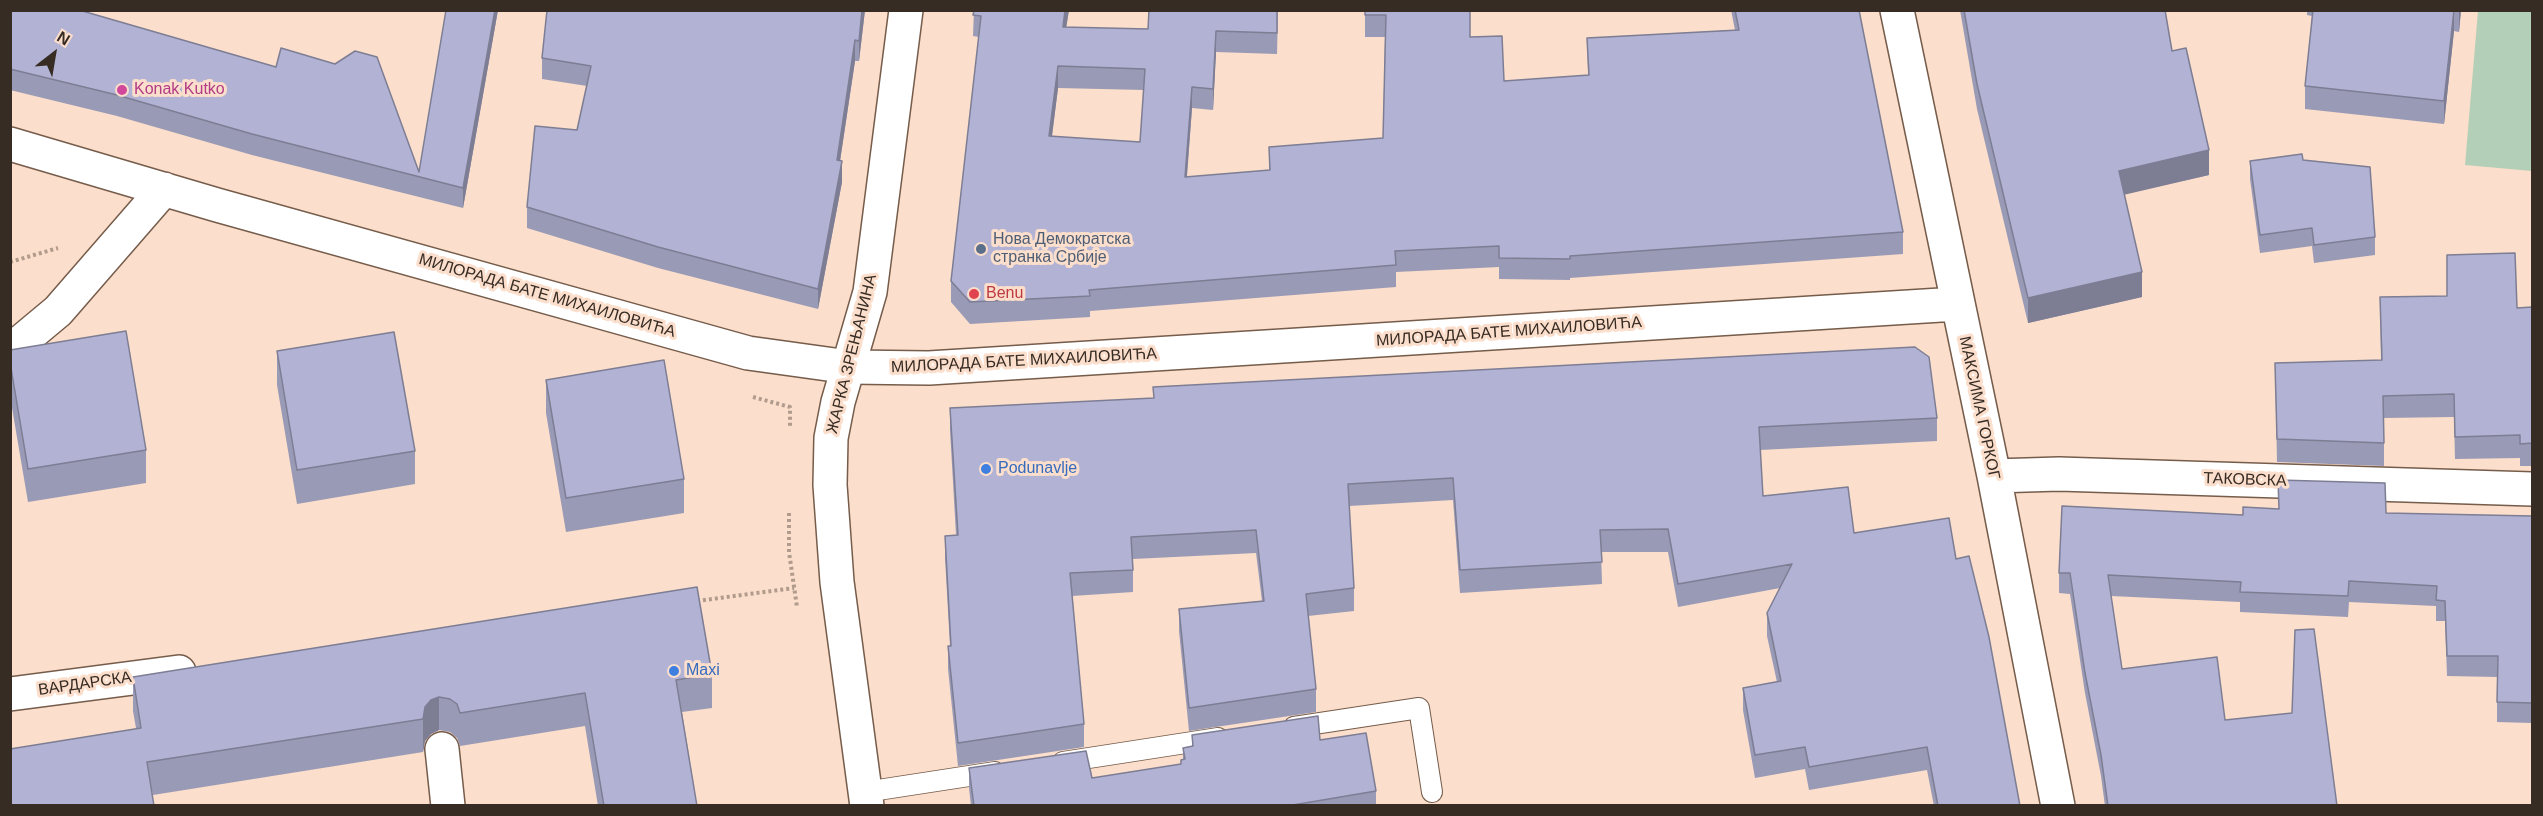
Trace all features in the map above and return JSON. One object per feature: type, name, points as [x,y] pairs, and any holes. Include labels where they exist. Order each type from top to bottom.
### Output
[{"type":"street","name":"ЖАРКА ЗРЕЊАНИНА","points":[[866,799],[837,582],[830,485],[831,438],[837,402],[870,292],[906,10]]},
{"type":"street","name":"МАКСИМА ГОРКОГ","points":[[1897,10],[1994,476],[2058,806]]},
{"type":"street","name":"МИЛОРАДА БАТЕ МИХАИЛОВИЋА","points":[[10,144],[748,352],[849,367],[929,368],[1957,304]]},
{"type":"street","points":[[10,351],[58,311],[164,189]]},
{"type":"street","name":"ТАКОВСКА","points":[[1994,476],[2071,474],[2532,489]]},
{"type":"street","name":"ВАРДАРСКА","points":[[10,694],[208,668]]},
{"type":"street","points":[[442,749],[448,806]]},
{"type":"lane","points":[[1277,729],[1419,708],[1432,792]]},
{"type":"lane","points":[[1042,765],[1242,735]]},
{"type":"lane","points":[[866,799],[1018,769]]},
{"type":"path","points":[[747,395],[790,407],[790,429]]},
{"type":"path","points":[[789,507],[789,552],[797,611]]},
{"type":"path","points":[[690,602],[794,588]]},
{"type":"green space","points":[[2478,11],[2532,11],[2532,171],[2465,165]]},
{"type":"building","points":[[10,10],[79,10],[276,67],[281,48],[335,64],[355,51],[377,57],[419,172],[446,10],[495,10],[463,188],[252,134],[117,95],[10,69]]},
{"type":"building","points":[[547,10],[862,10],[859,41],[855,40],[837,160],[842,161],[818,289],[658,247],[527,207],[535,126],[577,130],[591,66],[542,58]]},
{"type":"building","points":[[974,10],[1065,10],[1063,27],[1148,29],[1149,10],[1277,10],[1277,33],[1216,31],[1213,89],[1192,87],[1185,177],[1270,170],[1269,147],[1383,138],[1386,15],[1365,15],[1365,10],[1470,10],[1470,37],[1502,36],[1504,81],[1589,75],[1587,38],[1739,30],[1735,10],[1859,10],[1903,232],[1570,256],[1570,259],[1499,258],[1499,246],[1395,251],[1396,265],[1089,290],[1090,296],[970,302],[951,281],[981,16],[973,15]],"holes":[[[1058,66],[1145,69],[1140,142],[1049,136]]]},
{"type":"building","points":[[1964,10],[2165,10],[2172,51],[2186,48],[2209,150],[2119,171],[2142,272],[2028,298],[1977,84]]},
{"type":"building","points":[[2313,10],[2454,10],[2444,101],[2305,86]]},
{"type":"building","points":[[2302,154],[2303,160],[2370,167],[2375,237],[2314,245],[2312,228],[2260,235],[2250,161]]},
{"type":"building","points":[[2515,253],[2517,308],[2532,307],[2532,443],[2520,444],[2520,435],[2455,437],[2454,394],[2383,396],[2384,443],[2277,439],[2275,363],[2382,360],[2380,297],[2447,296],[2447,255]]},
{"type":"building","points":[[126,331],[146,450],[28,469],[10,350]]},
{"type":"building","points":[[394,332],[415,451],[297,470],[277,351]]},
{"type":"building","points":[[1915,347],[1929,357],[1937,418],[1759,427],[1763,496],[1848,487],[1854,533],[1949,518],[1956,559],[1969,556],[1989,637],[2020,806],[1938,806],[1927,747],[1809,767],[1805,747],[1755,755],[1743,688],[1781,681],[1767,613],[1792,564],[1678,584],[1668,529],[1600,530],[1602,562],[1460,570],[1453,478],[1348,484],[1354,588],[1306,594],[1316,689],[1189,708],[1179,609],[1264,601],[1256,530],[1131,537],[1133,570],[1070,573],[1084,724],[958,743],[948,646],[951,646],[945,536],[958,535],[950,408],[1154,398],[1153,387]]},
{"type":"building","points":[[664,360],[684,479],[566,498],[546,380]]},
{"type":"building","points":[[2278,480],[2385,483],[2386,513],[2532,516],[2532,703],[2497,702],[2498,656],[2447,656],[2445,601],[2436,600],[2437,586],[2349,581],[2348,596],[2240,592],[2241,582],[2108,575],[2122,669],[2217,657],[2225,720],[2292,713],[2295,630],[2314,629],[2337,806],[2108,806],[2070,573],[2059,573],[2062,506],[2243,515],[2243,507],[2279,509]]},
{"type":"building","points":[[697,587],[712,674],[676,680],[697,806],[604,806],[585,693],[460,713],[457,704],[450,699],[439,697],[431,700],[425,707],[423,719],[147,762],[154,806],[10,806],[10,749],[141,728],[133,677]]},
{"type":"building","points":[[1318,716],[1320,740],[1366,733],[1376,791],[1287,806],[974,806],[969,768],[1086,751],[1092,778],[1181,764],[1181,760],[1185,759],[1183,748],[1193,746],[1192,735]]},
{"type":"place","name":"Konak Kutko","points":[[122,90]]},
{"type":"place","name":"Нова Демократска странка Србије","points":[[981,249]]},
{"type":"place","name":"Benu","points":[[974,294]]},
{"type":"place","name":"Podunavlje","points":[[986,469]]},
{"type":"place","name":"Maxi","points":[[674,671]]}]
